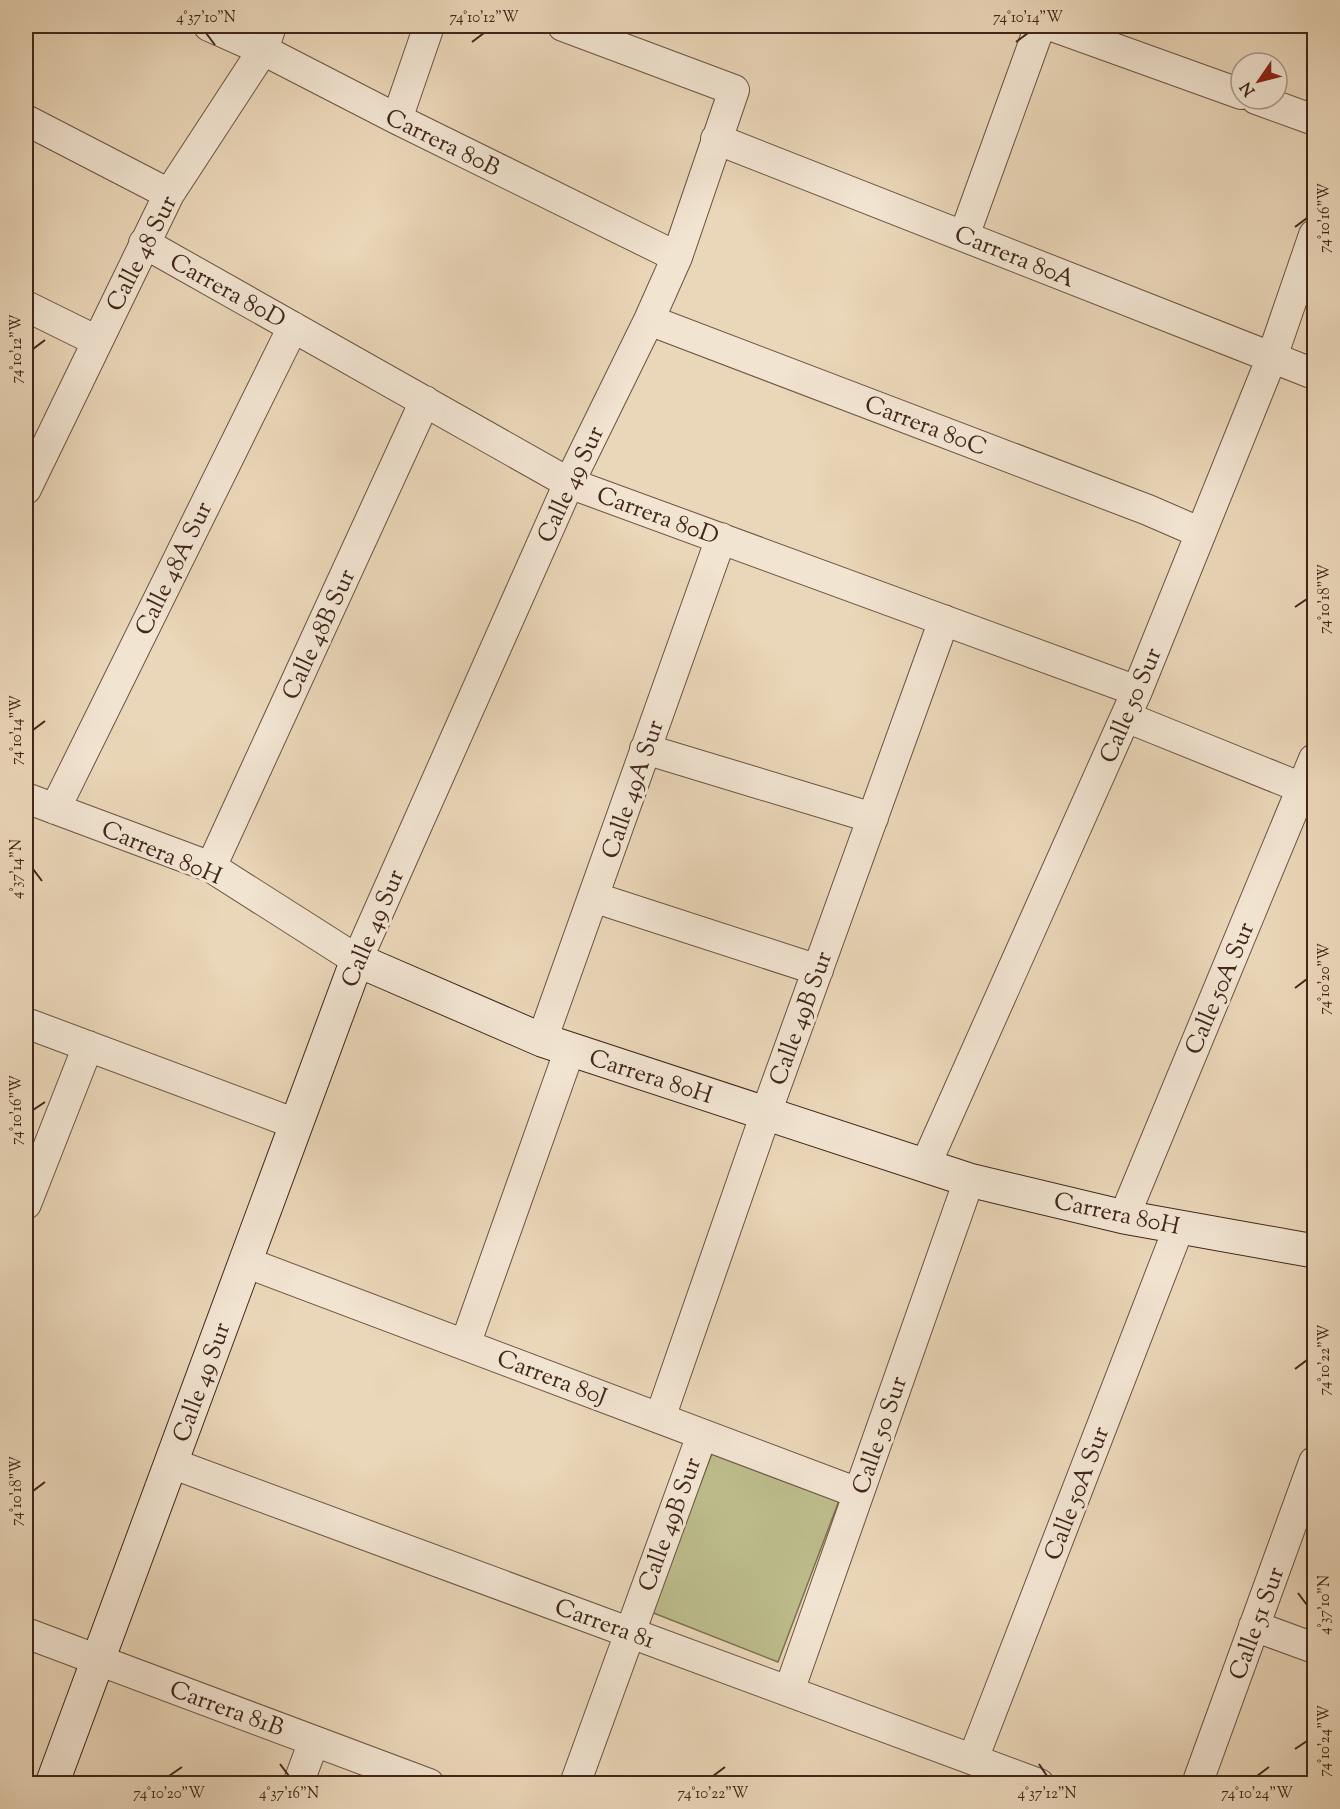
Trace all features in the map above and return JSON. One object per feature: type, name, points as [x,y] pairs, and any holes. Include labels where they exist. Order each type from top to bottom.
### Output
[{"type":"street","name":"Carrera 80B","points":[[209,26],[267,38],[397,119],[677,257]]},
{"type":"street","points":[[397,119],[429,26]]},
{"type":"street","name":"Calle 49 Sur","points":[[52,1784],[357,960],[569,483],[649,320],[677,257],[734,90],[563,26]]},
{"type":"street","points":[[964,236],[1040,26]]},
{"type":"street","points":[[1052,26],[1229,90]]},
{"type":"street","name":"Calle 48 Sur","points":[[28,479],[169,194],[267,38]]},
{"type":"street","points":[[1289,111],[1314,120]]},
{"type":"street","points":[[26,120],[169,194]]},
{"type":"street","name":"Carrera 80A","points":[[716,139],[1314,374]]},
{"type":"street","name":"Calle 50 Sur","points":[[925,1166],[1131,704],[1272,357],[1314,235]]},
{"type":"street","name":"Carrera 80D","points":[[144,243],[569,483],[944,620],[1131,704],[1302,788]]},
{"type":"street","points":[[26,306],[97,341]]},
{"type":"street","name":"Carrera 80C","points":[[649,320],[1148,510],[1202,533]]},
{"type":"street","name":"Calle 48A Sur","points":[[55,809],[293,327]]},
{"type":"street","name":"Calle 48B Sur","points":[[211,867],[425,401]]},
{"type":"street","name":"Calle 49A Sur","points":[[465,1345],[556,1045],[593,897],[721,538]]},
{"type":"street","name":"Calle 49B Sur","points":[[660,1418],[766,1113],[944,620]]},
{"type":"street","points":[[645,749],[873,818]]},
{"type":"street","name":"Calle 50A Sur","points":[[1124,1217],[1314,759]]},
{"type":"street","name":"Carrera 80H","points":[[26,798],[211,867],[357,960],[556,1045],[969,1180],[1124,1217],[1314,1251]]},
{"type":"street","points":[[593,897],[818,970]]},
{"type":"street","points":[[26,1023],[296,1124]]},
{"type":"street","points":[[26,1204],[88,1046]]},
{"type":"street","name":"Calle 50 Sur","points":[[789,1691],[969,1180]]},
{"type":"street","name":"Calle 50A Sur","points":[[973,1759],[1179,1227]]},
{"type":"street","name":"Carrera 80J","points":[[246,1262],[858,1493]]},
{"type":"street","name":"Calle 49B Sur","points":[[575,1784],[702,1435]]},
{"type":"street","name":"Calle 51 Sur","points":[[1197,1784],[1314,1461]]},
{"type":"street","name":"Carrera 81","points":[[171,1463],[1039,1784]]},
{"type":"street","points":[[1254,1626],[1314,1648]]},
{"type":"street","name":"Carrera 81B","points":[[26,1633],[429,1784]]},
{"type":"street","points":[[298,1784],[314,1741]]},
{"type":"green space","points":[[714,1448],[840,1498],[778,1662],[651,1612]]}]
